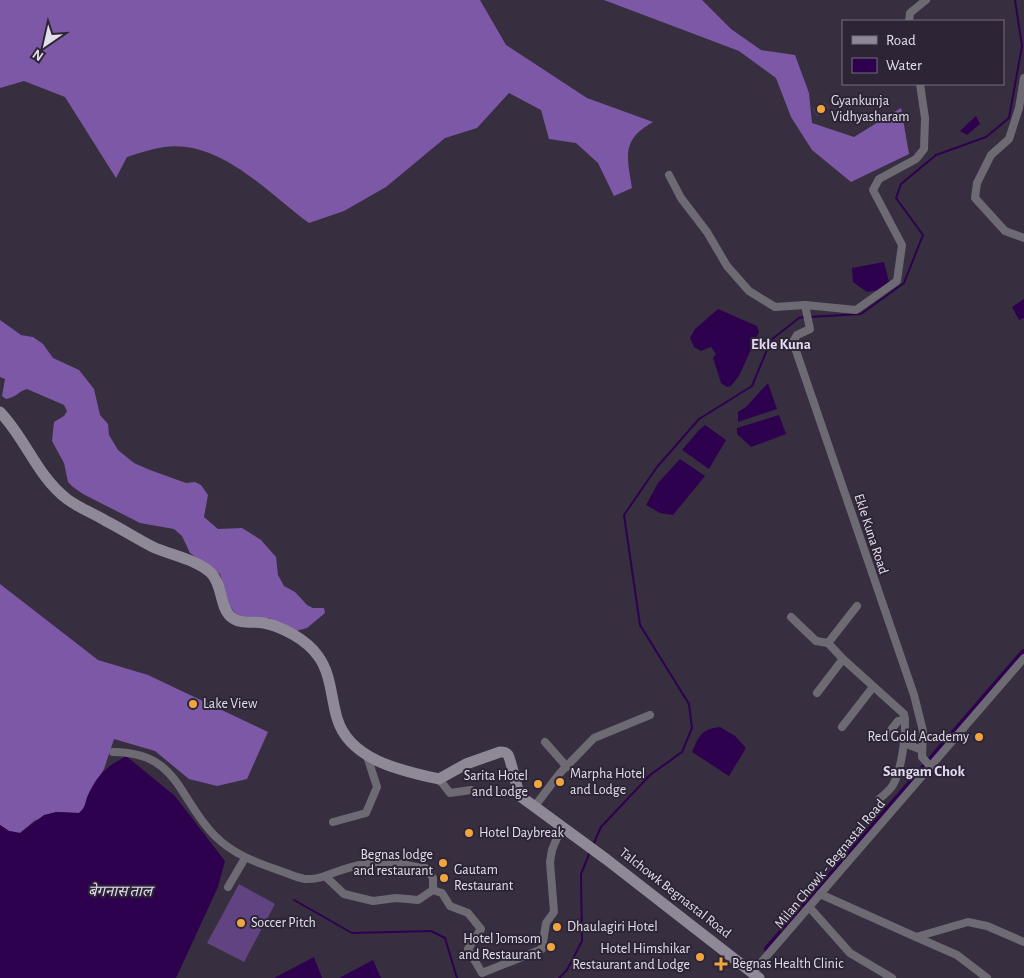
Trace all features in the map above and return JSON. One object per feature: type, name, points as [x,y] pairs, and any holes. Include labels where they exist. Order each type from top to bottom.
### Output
[{"type":"main road","points":[[0,412],[24,440],[52,487],[68,499],[152,547],[176,554],[211,573],[221,589],[227,610],[234,618],[277,627],[308,646],[319,656],[331,690],[337,719],[350,740],[367,756],[412,773],[439,779]]},
{"type":"main road","name":"Talchowk Begnastal Road","points":[[439,779],[466,764],[505,752],[509,757],[514,782],[520,796],[606,859],[755,976]]},
{"type":"street","points":[[909,20],[910,13],[926,0]]},
{"type":"street","points":[[1024,78],[1019,108],[1009,139],[991,154],[977,183],[975,198],[1005,231],[1024,238]]},
{"type":"street","points":[[669,175],[681,198],[707,232],[727,266],[749,291],[774,306],[805,306],[856,310],[897,281],[902,245],[873,190],[879,179],[916,159],[924,149],[925,118],[920,85]]},
{"type":"street","name":"Ekle Kuna Road","points":[[805,306],[810,329],[797,335],[793,342],[914,695],[923,731],[922,753]]},
{"type":"street","points":[[828,643],[857,606]]},
{"type":"street","points":[[791,617],[816,641],[828,643],[873,687],[900,708],[905,719],[904,743],[893,785],[880,799]]},
{"type":"street","name":"Milan Chowk - Begnastal Road","points":[[755,976],[820,894],[1024,658]]},
{"type":"street","points":[[817,693],[843,659]]},
{"type":"street","points":[[842,727],[873,687]]},
{"type":"street","points":[[535,806],[560,773],[568,767],[594,738],[650,715]]},
{"type":"street","points":[[887,735],[898,722],[905,719]]},
{"type":"street","points":[[545,742],[568,767]]},
{"type":"street","points":[[904,743],[922,753],[930,766]]},
{"type":"street","points":[[113,752],[141,754],[161,766],[178,783],[204,824],[216,838],[245,858],[311,880],[350,866],[388,862],[412,868],[426,868],[433,878],[434,890]]},
{"type":"street","points":[[333,822],[366,813],[377,788],[367,756]]},
{"type":"street","points":[[439,779],[450,793],[471,790]]},
{"type":"street","points":[[434,890],[442,893],[450,906],[468,913],[480,929],[468,949],[482,973],[542,949],[546,923],[554,912],[550,862],[552,850],[566,830]]},
{"type":"street","points":[[228,887],[245,858]]},
{"type":"street","points":[[325,876],[344,894],[373,901],[396,898],[418,900],[434,890]]},
{"type":"street","points":[[820,894],[957,955],[988,978]]},
{"type":"street","points":[[810,908],[850,954],[892,978]]},
{"type":"street","points":[[916,937],[968,922],[987,926],[1024,942]]},
{"type":"shaded area","points":[[0,0],[480,0],[506,45],[587,98],[653,122],[636,135],[631,142],[628,158],[632,188],[614,196],[598,163],[576,143],[549,139],[541,110],[509,93],[477,128],[445,138],[386,187],[344,211],[309,223],[242,171],[205,151],[185,147],[164,147],[127,157],[116,178],[65,97],[24,81],[0,88]]},
{"type":"shaded area","points":[[604,0],[702,0],[731,29],[761,50],[795,55],[809,93],[812,123],[854,137],[901,108],[909,154],[851,182],[812,150],[791,117],[776,78],[739,51]]},
{"type":"shaded area","name":"Gyankunja Vidhyasharam","points":[[825,101],[830,108],[817,117],[812,109]]},
{"type":"shaded area","points":[[0,320],[21,335],[33,337],[43,344],[53,358],[79,370],[94,389],[100,415],[108,424],[109,435],[118,450],[134,463],[150,470],[186,483],[195,482],[201,485],[208,495],[204,517],[218,529],[242,528],[261,540],[276,557],[278,575],[284,586],[295,592],[307,605],[313,608],[324,608],[325,613],[307,628],[296,631],[269,618],[257,621],[245,619],[235,613],[228,603],[220,574],[190,553],[182,536],[174,529],[140,523],[73,487],[68,482],[64,463],[52,441],[54,422],[64,416],[67,411],[64,405],[27,389],[6,399],[2,396],[5,379],[0,377]]},
{"type":"shaded area","points":[[0,584],[98,660],[148,675],[268,732],[247,779],[217,786],[189,779],[155,751],[114,739],[104,769],[87,798],[84,809],[79,813],[56,812],[34,821],[20,833],[9,831],[0,825]]},
{"type":"shaded area","name":"Soccer Pitch","points":[[239,884],[275,904],[244,962],[207,943]]},
{"type":"water","points":[[976,116],[980,124],[967,135],[960,131]]},
{"type":"water","points":[[884,262],[889,282],[879,290],[867,292],[853,282],[852,268]]},
{"type":"water","points":[[1024,299],[1024,318],[1019,320],[1012,307]]},
{"type":"water","points":[[718,309],[757,326],[759,332],[739,376],[731,386],[727,387],[721,383],[713,358],[716,354],[711,347],[701,351],[694,347],[690,338],[695,329]]},
{"type":"water","points":[[768,383],[777,409],[738,422],[738,412],[746,407]]},
{"type":"water","points":[[779,415],[786,434],[751,447],[737,434],[737,428]]},
{"type":"water","points":[[705,425],[726,440],[709,469],[682,450]]},
{"type":"water","points":[[680,459],[705,476],[673,515],[660,513],[646,505],[658,483]]},
{"type":"water","points":[[720,727],[735,736],[746,748],[729,776],[692,752],[702,734]]},
{"type":"water","name":"बेगनास ताल","points":[[126,756],[175,796],[225,861],[218,887],[176,978],[0,978],[0,825],[9,831],[20,833],[44,815],[56,812],[79,813],[84,807],[88,795],[99,776]]},
{"type":"water","points":[[314,957],[322,978],[274,978]]},
{"type":"water","points":[[373,960],[381,978],[339,978]]},
{"type":"waterway","points":[[809,317],[861,314],[904,283],[923,235],[896,198],[901,184],[936,155],[986,137],[1009,118],[1022,46],[1015,0]]},
{"type":"waterway","points":[[593,845],[601,827],[650,775],[682,752],[692,728],[689,704],[640,625],[624,515],[657,467],[699,419],[752,386],[771,340],[799,318],[804,317]]},
{"type":"waterway","points":[[768,949],[1024,653]]},
{"type":"waterway","points":[[559,978],[567,970],[582,941],[581,874],[590,852]]},
{"type":"waterway","points":[[294,900],[352,933],[431,931],[445,938],[457,978]]},
{"type":"place","name":"Gyankunja Vidhyasharam","points":[[821,109]]},
{"type":"place","name":"Lake View","points":[[193,704]]},
{"type":"place","name":"Red Gold Academy","points":[[979,737]]},
{"type":"place","name":"Marpha Hotel and Lodge","points":[[560,782]]},
{"type":"place","name":"Sarita Hotel and Lodge","points":[[538,784]]},
{"type":"place","name":"Hotel Daybreak","points":[[469,833]]},
{"type":"place","name":"Begnas lodge and restaurant","points":[[443,863]]},
{"type":"place","name":"Gautam Restaurant","points":[[444,878]]},
{"type":"place","name":"Soccer Pitch","points":[[241,923]]},
{"type":"place","name":"Dhaulagiri Hotel","points":[[557,927]]},
{"type":"place","name":"Hotel Jomsom and Restaurant","points":[[551,947]]},
{"type":"place","name":"Hotel Himshikar Restaurant and Lodge","points":[[700,957]]},
{"type":"place","name":"Begnas Health Clinic","points":[[721,964]]},
{"type":"district","name":"Ekle Kuna","points":[[781,344]]},
{"type":"district","name":"Sangam Chok","points":[[924,771]]}]
